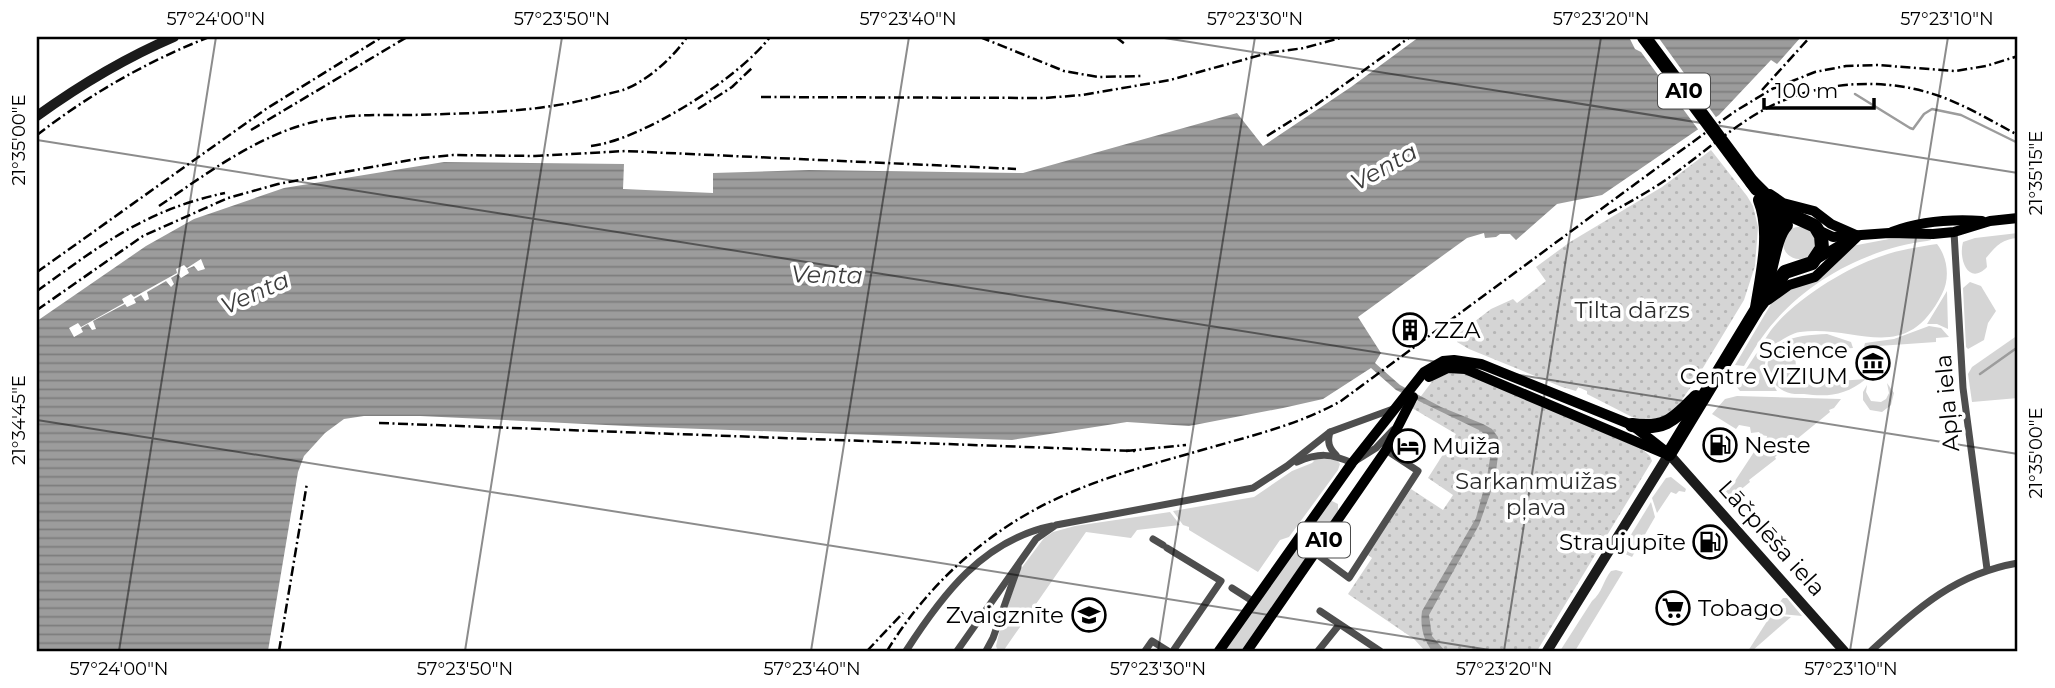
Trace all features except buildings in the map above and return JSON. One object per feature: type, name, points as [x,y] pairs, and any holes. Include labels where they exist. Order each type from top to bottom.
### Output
[{"type":"highway","name":"A10","points":[[1644,37],[1776,217],[1779,233],[1777,248],[1757,309]]},
{"type":"highway","name":"A10","points":[[1752,182],[1780,210],[1818,230]]},
{"type":"highway","points":[[1752,182],[1765,220],[1757,309]]},
{"type":"highway","points":[[1779,233],[1790,222],[1805,221]]},
{"type":"highway","points":[[1817,259],[1823,242],[1818,230]]},
{"type":"highway","points":[[1777,248],[1785,262],[1800,267]]},
{"type":"highway","name":"A10","points":[[1669,454],[1757,309],[1785,272],[1817,259]]},
{"type":"highway","name":"A10","points":[[1632,425],[1655,427],[1674,420],[1714,378]]},
{"type":"main road","points":[[37,116],[108,69],[174,37]]},
{"type":"main road","points":[[1752,182],[1783,203],[1814,211],[1831,224],[1858,236]]},
{"type":"main road","points":[[1889,233],[1914,225],[1959,219],[1990,221],[2018,218]]},
{"type":"main road","points":[[1954,232],[1959,219]]},
{"type":"main road","points":[[1818,230],[1829,236],[1889,233],[1909,235],[1954,232],[1990,221]]},
{"type":"main road","points":[[1817,259],[1839,244],[1858,236]]},
{"type":"main road","points":[[1757,309],[1789,285],[1822,272],[1858,236]]},
{"type":"main road","name":"A10","points":[[1219,651],[1352,463],[1402,405],[1424,372],[1434,365],[1454,360],[1470,361],[1632,425]]},
{"type":"main road","name":"A10","points":[[1417,384],[1437,371],[1457,367],[1465,369],[1669,454]]},
{"type":"main road","name":"A10","points":[[1247,651],[1386,450],[1397,426],[1402,405]]},
{"type":"main road","points":[[1547,651],[1669,454],[1632,425]]},
{"type":"main road","name":"Lāčplēša iela","points":[[1669,454],[1844,651]]},
{"type":"street","name":"Apļa iela","points":[[1954,232],[1963,388],[1987,569]]},
{"type":"street","points":[[906,651],[933,608],[964,575],[1027,531],[1253,488],[1287,466],[1330,432],[1402,405]]},
{"type":"street","points":[[1330,432],[1329,448],[1352,463],[1376,448],[1397,426]]},
{"type":"street","points":[[1315,553],[1349,578],[1418,471],[1386,450]]},
{"type":"street","points":[[1287,466],[1311,456],[1336,455]]},
{"type":"street","points":[[957,651],[1036,540],[1056,526]]},
{"type":"street","points":[[1153,539],[1254,602]]},
{"type":"street","points":[[986,651],[996,631],[1022,558]]},
{"type":"street","points":[[1871,651],[1932,598],[1956,583],[1987,569],[2018,563]]},
{"type":"street","points":[[1145,651],[1152,641],[1170,651],[1226,585]]},
{"type":"street","points":[[1320,611],[1381,651]]},
{"type":"street","points":[[1318,651],[1339,625]]},
{"type":"green space","name":"Tilta dārzs","points":[[1711,150],[1753,206],[1758,227],[1755,266],[1744,300],[1695,381],[1679,404],[1665,416],[1650,420],[1632,417],[1578,387],[1576,391],[1562,387],[1457,342],[1457,335],[1491,309],[1513,299],[1517,303],[1546,281],[1536,267],[1570,242],[1662,187]]},
{"type":"green space","points":[[1799,227],[1810,232],[1815,243],[1810,254],[1799,259],[1788,254],[1783,243],[1788,232]]},
{"type":"green space","points":[[2018,233],[2018,238],[2003,242],[1993,250],[1986,258],[1987,267],[1981,272],[1975,274],[1966,268],[1962,256],[1963,242]]},
{"type":"green space","points":[[1931,237],[1931,240],[1885,250],[1864,258],[1806,291],[1775,321],[1744,366],[1735,365],[1774,299],[1852,246],[1889,239]]},
{"type":"green space","points":[[1937,244],[1946,262],[1945,288],[1928,316],[1912,330],[1896,336],[1879,337],[1821,331],[1800,332],[1761,348],[1780,320],[1829,281],[1879,257]]},
{"type":"green space","points":[[1970,282],[1981,286],[1996,311],[1988,323],[1984,340],[1968,349],[1963,288]]},
{"type":"green space","points":[[1947,291],[1948,329],[1937,324],[1927,324]]},
{"type":"green space","points":[[1929,326],[1941,328],[1949,337],[1936,338],[1936,342],[1864,347],[1865,343],[1894,339]]},
{"type":"green space","points":[[1827,334],[1851,342],[1853,348],[1795,352],[1797,384],[1866,379],[1851,389],[1828,395],[1792,394],[1778,387],[1769,375],[1768,368],[1774,349],[1791,339]]},
{"type":"green space","points":[[2018,335],[2018,398],[1972,402],[1968,374],[1972,367]]},
{"type":"green space","points":[[1760,351],[1767,352],[1764,370],[1777,391],[1740,391],[1737,383]]},
{"type":"green space","name":"Sarkanmuižas pļava","points":[[1453,372],[1464,373],[1642,449],[1652,461],[1537,651],[1425,651],[1414,639],[1348,594],[1372,558],[1367,554],[1411,489],[1443,510],[1453,495],[1428,478],[1456,434],[1412,408],[1434,379]]},
{"type":"green space","points":[[1887,383],[1894,393],[1891,405],[1882,412],[1870,410],[1863,400],[1867,385],[1866,392],[1871,401],[1881,402],[1889,393]]},
{"type":"green space","points":[[1737,396],[1841,399],[1830,412],[1727,501],[1720,494],[1725,488],[1729,490],[1754,452],[1765,452],[1767,436],[1759,432],[1751,433],[1750,427],[1739,425],[1736,429],[1712,414],[1725,399]]},
{"type":"green space","points":[[1318,458],[1337,460],[1340,464],[1338,470],[1289,537],[1280,540],[1258,572],[1189,530],[1173,511],[1254,497],[1292,471]]},
{"type":"green space","points":[[1671,477],[1686,489],[1685,492],[1671,492],[1657,513],[1652,498],[1666,478]]},
{"type":"green space","points":[[1330,500],[1338,504],[1338,511],[1241,651],[1223,651]]},
{"type":"green space","points":[[1651,502],[1655,517],[1632,557],[1623,553],[1624,546]]},
{"type":"green space","points":[[1170,512],[1180,525],[1137,530],[1131,538],[1086,532],[1004,650],[998,651],[996,646],[1000,629],[1020,570],[1044,538],[1053,532],[1075,526]]},
{"type":"green space","points":[[1616,570],[1623,572],[1575,651],[1560,651],[1608,575]]},
{"type":"green space","points":[[1783,598],[1787,598],[1802,616],[1771,613]]},
{"type":"green space","points":[[1771,615],[1791,617],[1752,651],[1748,651]]},
{"type":"water","name":"Venta","points":[[1419,37],[1801,37],[1777,64],[1771,60],[1719,115],[1602,195],[1557,204],[1516,240],[1510,234],[1485,238],[1484,233],[1467,238],[1358,317],[1381,353],[1375,363],[1400,385],[1441,407],[1483,424],[1492,429],[1498,437],[1495,480],[1479,525],[1429,615],[1432,636],[1445,651],[1432,651],[1426,642],[1421,622],[1422,611],[1476,518],[1492,446],[1481,431],[1396,390],[1371,368],[1323,399],[1283,408],[1189,426],[1127,422],[1012,440],[420,416],[364,416],[344,419],[325,433],[304,456],[298,472],[268,651],[37,651],[37,321],[146,246],[194,219],[284,188],[444,162],[624,164],[623,189],[713,193],[713,173],[809,170],[1023,173],[1237,113],[1263,146]]},
{"type":"pier","points":[[1629,37],[1658,37],[1718,120],[1700,132],[1641,52],[1635,49]]},
{"type":"pier","points":[[201,259],[205,269],[198,271],[194,266],[187,269],[189,273],[181,278],[178,274],[171,278],[174,284],[171,287],[166,281],[147,292],[149,299],[145,301],[141,295],[134,299],[136,303],[127,307],[125,304],[93,321],[96,329],[92,330],[88,324],[81,328],[83,332],[74,337],[69,328],[78,323],[81,327],[124,303],[122,299],[131,294],[134,297],[177,273],[176,269],[184,265],[187,268]]},
{"type":"waterway","points":[[1855,94],[1913,129],[1924,114],[1932,109],[1961,115],[2018,143]]},
{"type":"waterway","points":[[1980,374],[2018,347]]},
{"type":"railway","points":[[37,135],[119,80],[209,37]]},
{"type":"railway","points":[[37,272],[266,109],[382,37]]},
{"type":"railway","points":[[251,130],[407,37]]},
{"type":"railway","points":[[159,206],[237,155],[300,126],[333,118],[503,111],[592,98],[623,90],[641,81],[667,60],[687,37]]},
{"type":"railway","points":[[591,146],[636,132],[688,105],[736,70],[770,37]]},
{"type":"railway","points":[[980,37],[1064,71],[1098,77],[1141,76]]},
{"type":"railway","points":[[1116,37],[1126,45]]},
{"type":"railway","points":[[761,97],[1045,98],[1082,95],[1170,80],[1268,53],[1304,48],[1344,37]]},
{"type":"railway","points":[[1267,136],[1316,105],[1410,37]]},
{"type":"railway","points":[[1762,90],[1810,37]]},
{"type":"railway","points":[[887,651],[904,625],[945,577],[968,556],[1018,519],[1091,484],[1280,427],[1341,401],[1734,112],[1772,89],[1815,72],[1846,66],[1877,65],[1955,71],[1986,66],[2018,56]]},
{"type":"railway","points":[[698,109],[732,87],[753,67]]},
{"type":"railway","points":[[1608,214],[1667,179],[1758,113],[1779,102],[1825,88],[1872,84],[1919,90],[1962,105],[2018,135]]},
{"type":"railway","points":[[37,310],[143,236],[228,198],[278,184],[422,158],[625,151],[1016,169]]},
{"type":"railway","points":[[37,291],[104,244],[147,219],[197,200],[225,193]]},
{"type":"railway","points":[[379,423],[1135,451]]},
{"type":"railway","points":[[1126,451],[1186,445]]},
{"type":"railway","points":[[279,651],[307,483]]},
{"type":"railway","points":[[867,651],[903,613]]},
{"type":"place","name":"ZZA","points":[[1410,330]]},
{"type":"place","name":"Science Centre VIZIUM","points":[[1873,363]]},
{"type":"place","name":"Neste","points":[[1720,445]]},
{"type":"place","name":"Muiža","points":[[1408,446]]},
{"type":"place","name":"Straujupīte","points":[[1710,542]]},
{"type":"place","name":"Tobago","points":[[1673,608]]},
{"type":"place","name":"Zvaigznīte","points":[[1089,615]]}]
